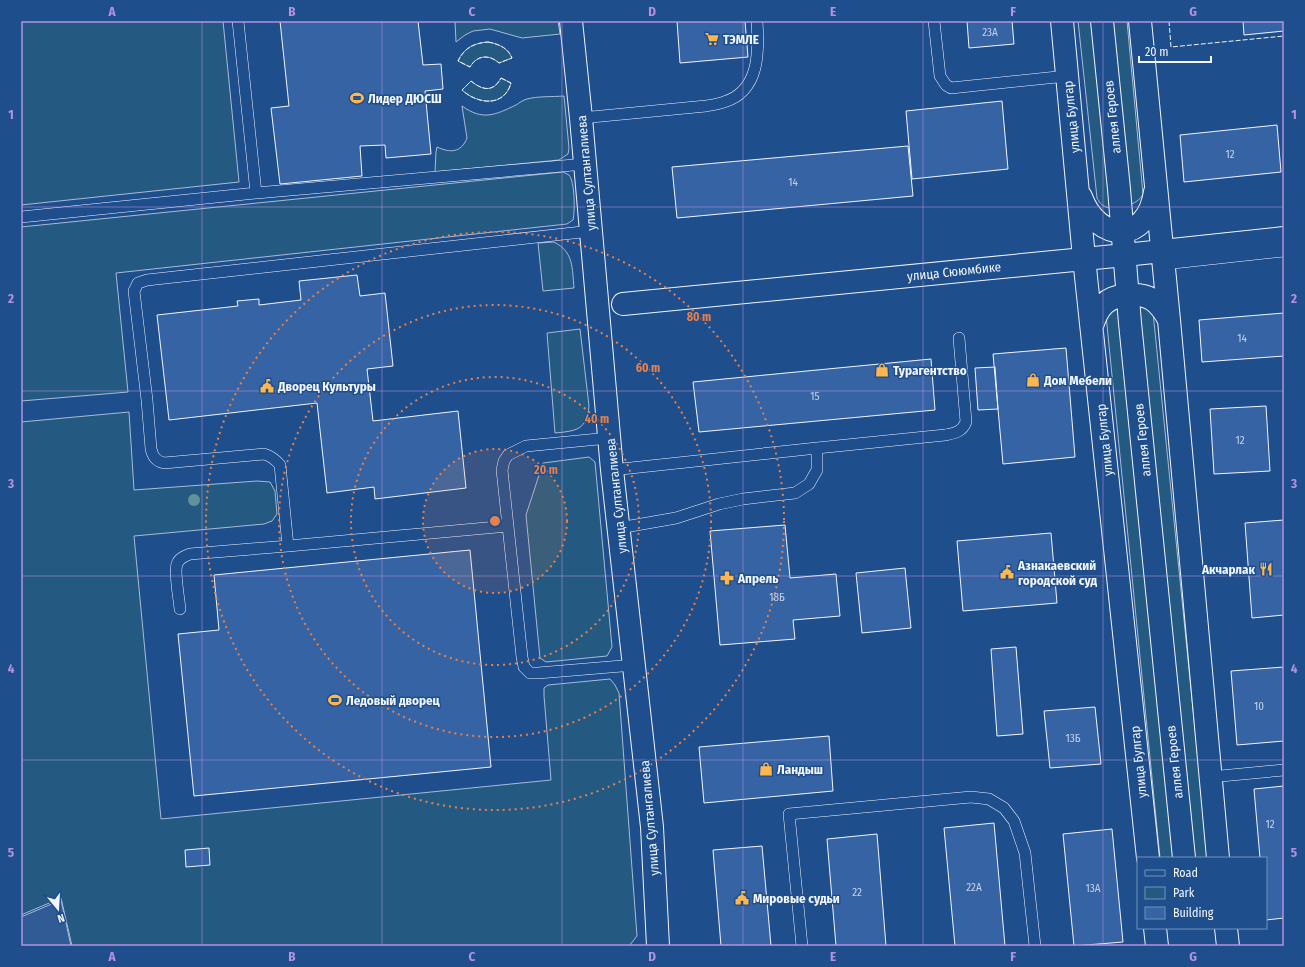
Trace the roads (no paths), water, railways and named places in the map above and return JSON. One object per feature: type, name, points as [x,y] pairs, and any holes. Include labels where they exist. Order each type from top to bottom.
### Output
[{"type":"street","name":"улица Султангалиева","points":[[571,21],[612,470],[652,827],[658,946]]},
{"type":"street","name":"улица Булгар","points":[[1062,21],[1084,258],[1148,857]]},
{"type":"street","name":"аллея Героев","points":[[1102,21],[1184,857]]},
{"type":"street","points":[[1140,21],[1218,857]]},
{"type":"street","points":[[1079,192],[1083,204],[1095,221],[1112,230],[1123,231],[1140,225],[1146,217],[1155,197],[1156,185]]},
{"type":"street","name":"улица Сююмбике","points":[[623,304],[1084,258],[1125,255],[1163,257],[1284,238]]},
{"type":"street","points":[[1092,326],[1099,310],[1104,304],[1119,296],[1137,294],[1154,300],[1165,312],[1169,320]]},
{"type":"street","points":[[1155,929],[1157,946]]},
{"type":"street","points":[[1226,929],[1228,946]]},
{"type":"lane","points":[[238,21],[256,193]]},
{"type":"lane","points":[[581,118],[706,106],[726,102],[740,94],[752,80],[758,47],[757,21]]},
{"type":"lane","points":[[934,21],[940,76],[946,85],[951,88],[1067,76]]},
{"type":"lane","points":[[21,217],[256,193],[585,164]]},
{"type":"lane","points":[[288,546],[280,465],[270,456],[264,454],[164,464],[158,462],[153,456],[134,291],[138,283],[147,280],[591,231]]},
{"type":"lane","points":[[1163,257],[1284,251]]},
{"type":"lane","points":[[612,470],[945,435],[959,431],[966,422],[959,338]]},
{"type":"lane","points":[[609,438],[526,446],[508,454],[504,461],[502,470],[522,658],[524,667],[530,673],[634,664]]},
{"type":"lane","points":[[619,528],[676,518],[719,504],[743,499],[795,493],[809,484],[817,470],[817,448]]},
{"type":"lane","points":[[180,609],[176,571],[178,563],[182,558],[190,554],[508,526]]},
{"type":"lane","points":[[1210,777],[1284,770]]},
{"type":"lane","points":[[802,946],[789,814],[971,797],[989,799],[1004,808],[1014,821],[1025,853],[1035,946]]},
{"type":"place","name":"ТЭМЛЕ","points":[[712,39]]},
{"type":"place","name":"Лидер ДЮСШ","points":[[357,98]]},
{"type":"place","name":"Турагентство","points":[[882,370]]},
{"type":"place","name":"Дом Мебели","points":[[1033,380]]},
{"type":"place","name":"Дворец Культуры","points":[[267,386]]},
{"type":"place","name":"Акчарлак","points":[[1266,569]]},
{"type":"place","name":"Азнакаевский городской суд","points":[[1007,572]]},
{"type":"place","name":"Апрель","points":[[727,578]]},
{"type":"place","name":"Ледовый дворец","points":[[335,700]]},
{"type":"place","name":"Ландыш","points":[[766,769]]},
{"type":"place","name":"Мировые судьи","points":[[742,898]]}]
